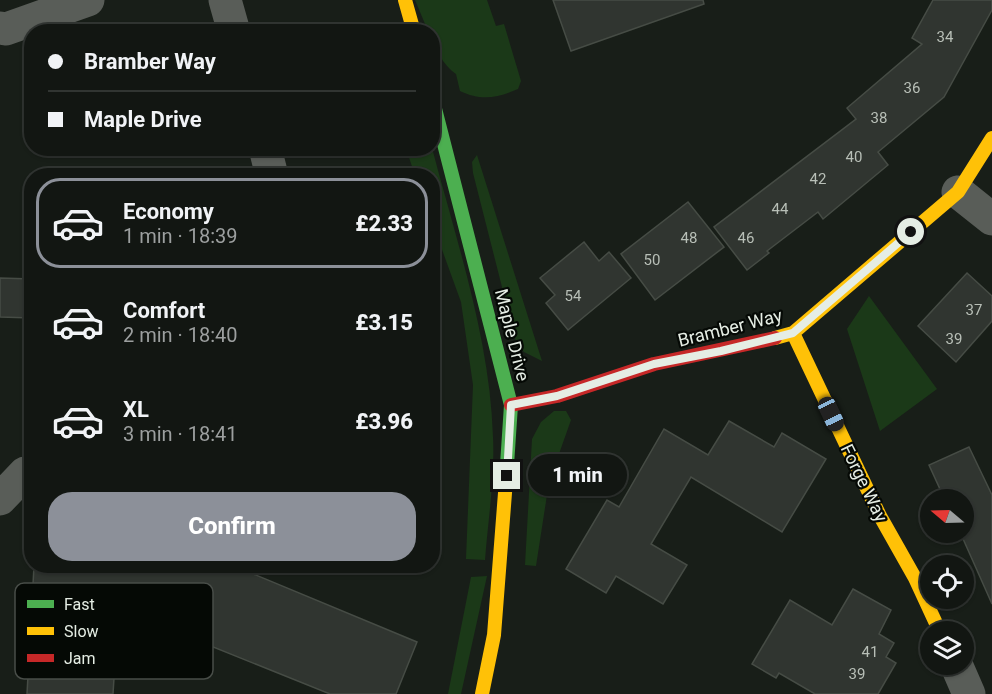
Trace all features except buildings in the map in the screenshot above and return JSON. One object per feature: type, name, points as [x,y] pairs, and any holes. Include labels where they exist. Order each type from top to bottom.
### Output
[{"type":"street","points":[[4,19],[88,0]]},
{"type":"street","points":[[225,0],[232,24]]},
{"type":"street","points":[[405,0],[412,24]]},
{"type":"street","name":"Maple Drive","points":[[440,128],[511,405],[500,580],[494,635],[482,694]]},
{"type":"street","name":"Bramber Way","points":[[511,405],[557,396],[654,364],[721,351],[793,333],[958,192],[992,138]]},
{"type":"street","points":[[958,192],[992,219]]},
{"type":"street","name":"Forge Way","points":[[793,333],[880,516],[915,578],[935,621]]},
{"type":"street","points":[[0,499],[24,474]]},
{"type":"street","points":[[961,675],[969,694]]},
{"type":"green space","points":[[415,0],[487,0],[496,26],[504,24],[521,81],[518,89],[489,97],[475,96],[460,91],[456,74],[440,55],[440,24],[425,24]]},
{"type":"green space","points":[[477,155],[542,361],[524,352],[516,342],[473,173],[472,162]]},
{"type":"green space","points":[[408,156],[434,156],[437,168],[413,168]]},
{"type":"green space","points":[[440,178],[471,291],[491,400],[493,468],[485,560],[466,559],[473,385],[461,302],[440,244]]},
{"type":"green space","points":[[869,296],[937,389],[880,431],[847,329]]},
{"type":"green space","points":[[554,411],[566,411],[571,420],[549,482],[536,566],[525,565],[532,439],[541,422]]},
{"type":"green space","points":[[487,576],[461,694],[448,694],[471,577]]},
{"type":"traffic: fast","points":[[440,128],[511,405],[506,480]]},
{"type":"traffic: slow","points":[[405,0],[412,24]]},
{"type":"traffic: slow","points":[[775,338],[793,333],[958,192],[992,138]]},
{"type":"traffic: slow","points":[[793,333],[880,516],[915,578],[935,621]]},
{"type":"traffic: slow","points":[[482,694],[494,635],[506,480]]},
{"type":"traffic: jam","points":[[511,405],[557,396],[654,364],[775,338]]},
{"type":"route","points":[[507,476],[511,405],[557,396],[654,364],[721,351],[793,333],[911,232]]}]
